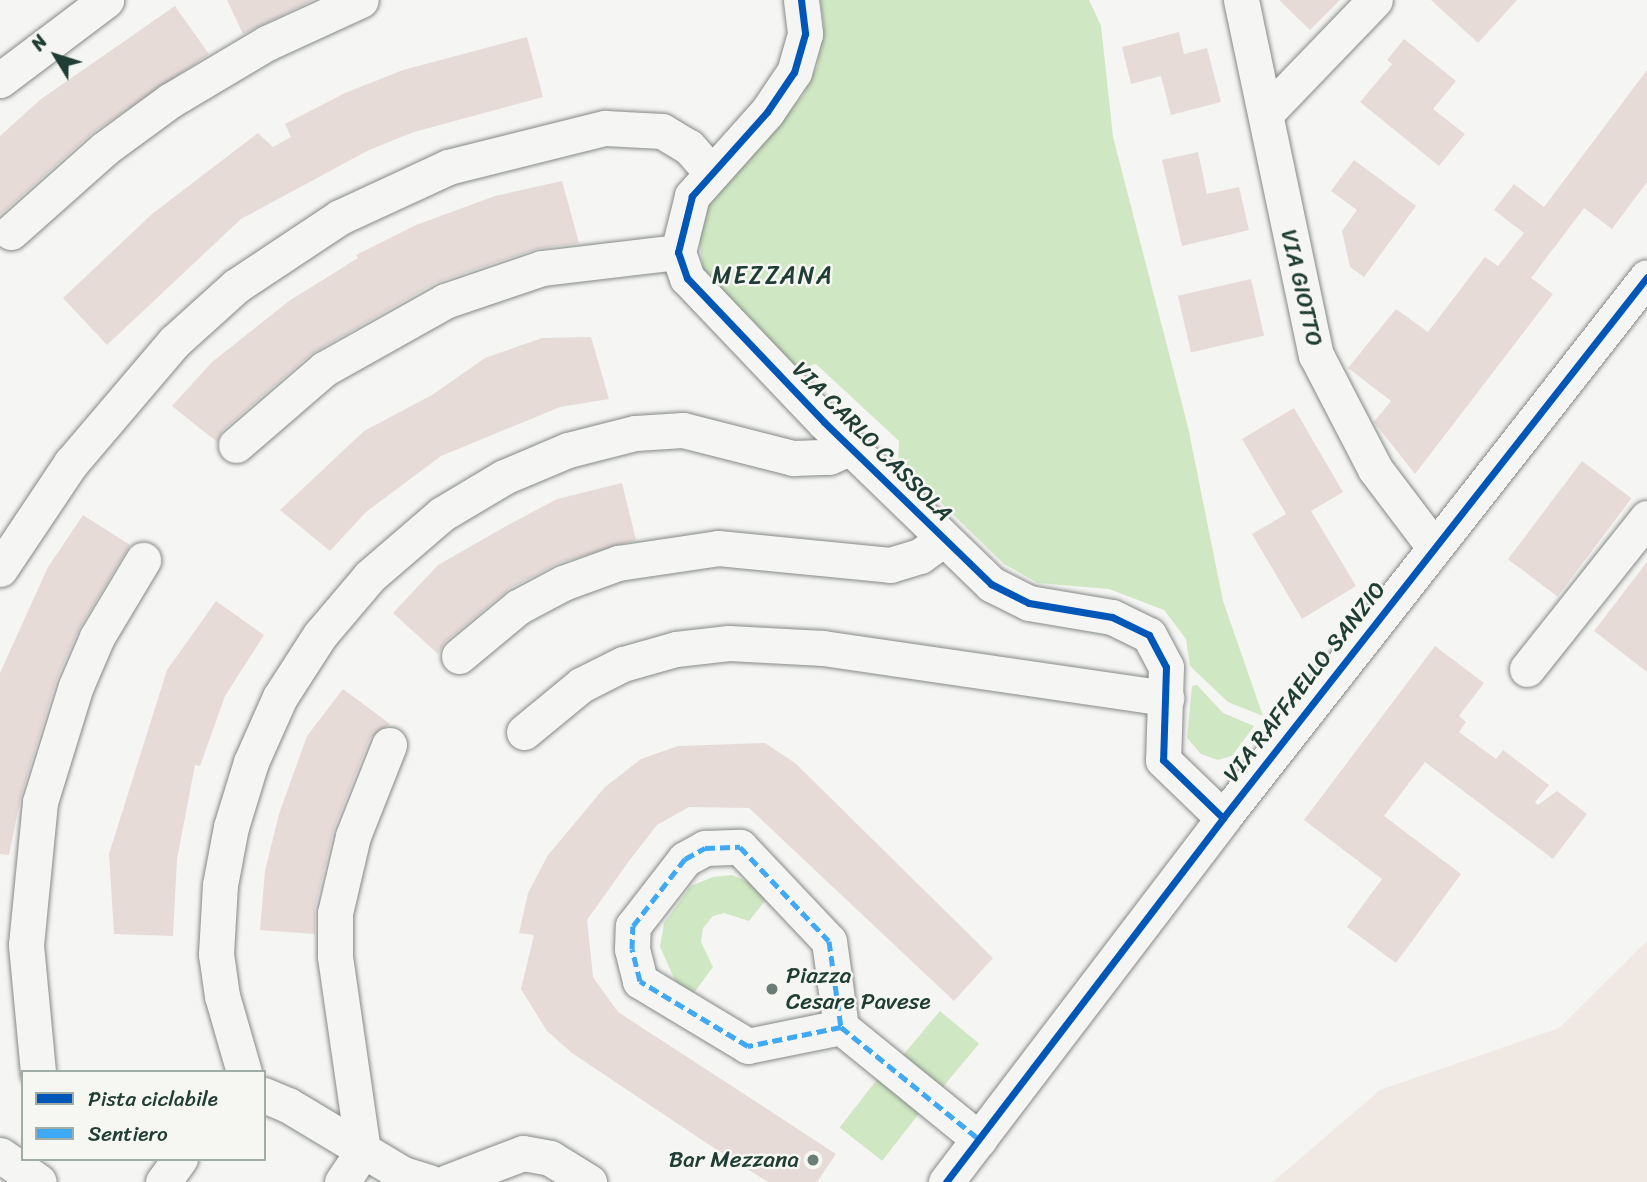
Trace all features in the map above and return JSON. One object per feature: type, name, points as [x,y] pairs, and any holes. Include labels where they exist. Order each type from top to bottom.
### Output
[{"type":"street","points":[[0,80],[106,0]]},
{"type":"street","points":[[11,232],[104,149],[171,100],[267,43],[361,0]]},
{"type":"street","points":[[236,445],[324,369],[445,301],[542,268],[678,252],[688,205],[710,171],[767,112],[794,72],[805,34],[802,0]]},
{"type":"street","name":"VIA GIOTTO","points":[[1241,0],[1268,110],[1283,212],[1315,355],[1375,469],[1434,547]]},
{"type":"street","points":[[1268,110],[1375,0]]},
{"type":"street","points":[[0,569],[71,463],[132,388],[191,326],[256,272],[340,217],[424,176],[526,145],[618,127],[641,127],[671,135],[710,171]]},
{"type":"street","name":"VIA CARLO CASSOLA","points":[[678,252],[692,285],[849,447],[979,575],[1016,598],[1112,617],[1143,631],[1165,658],[1163,760],[1174,775],[1223,818]]},
{"type":"street","name":"VIA RAFFAELLO SANZIO","points":[[946,1182],[1223,818],[1647,277]]},
{"type":"street","points":[[243,1070],[223,1004],[216,954],[227,845],[245,777],[272,714],[333,617],[398,549],[442,513],[504,477],[568,450],[635,433],[682,430],[793,458],[829,457],[849,447]]},
{"type":"street","points":[[1527,669],[1647,518]]},
{"type":"street","points":[[458,656],[526,602],[618,563],[718,548],[890,565],[920,556],[942,540]]},
{"type":"street","points":[[38,1070],[26,945],[41,794],[57,735],[86,662],[143,560]]},
{"type":"street","points":[[524,732],[581,685],[623,664],[676,649],[729,643],[823,648],[1166,698]]},
{"type":"street","points":[[342,1182],[363,1151],[338,987],[334,927],[346,860],[389,746]]},
{"type":"street","points":[[841,1027],[748,1046],[640,981],[632,948],[633,926],[685,859],[705,848],[740,847],[829,941],[841,1027],[979,1139]]},
{"type":"street","points":[[266,1096],[403,1174],[429,1182]]},
{"type":"street","points":[[447,1182],[493,1173],[515,1154],[540,1154],[589,1182]]},
{"type":"street","points":[[0,1155],[39,1182]]},
{"type":"street","points":[[47,1161],[47,1182]]},
{"type":"street","points":[[163,1182],[179,1161]]},
{"type":"shaded area","points":[[1647,941],[1647,1182],[1273,1182],[1380,1090],[1559,1028]]},
{"type":"green space","points":[[820,0],[1089,0],[1101,26],[1113,137],[1188,427],[1223,601],[1263,716],[1228,702],[1190,666],[1186,639],[1164,610],[1109,589],[1038,583],[1004,564],[898,461],[899,441],[816,364],[793,370],[704,275],[698,231],[703,208],[802,97],[817,67],[824,26]]},
{"type":"green space","points":[[1197,685],[1223,713],[1254,726],[1232,756],[1218,760],[1201,754],[1187,738],[1192,686]]},
{"type":"green space","points":[[732,875],[772,892],[749,921],[724,913],[713,916],[703,928],[701,942],[713,967],[690,998],[675,980],[660,947],[664,923],[691,886],[713,877]]},
{"type":"green space","points":[[940,1011],[979,1044],[940,1091],[901,1058]]},
{"type":"green space","points":[[879,1077],[922,1110],[882,1161],[840,1127]]},
{"type":"building","points":[[227,0],[313,0],[243,34]]},
{"type":"building","points":[[1279,0],[1340,0],[1310,30]]},
{"type":"building","points":[[1431,0],[1517,0],[1478,43]]},
{"type":"building","points":[[175,6],[209,54],[92,133],[0,215],[0,136],[41,99]]},
{"type":"building","points":[[1179,32],[1184,54],[1207,48],[1221,102],[1171,115],[1161,76],[1131,84],[1122,47]]},
{"type":"building","points":[[527,37],[543,97],[414,132],[369,150],[241,219],[107,345],[63,298],[152,214],[258,133],[273,147],[291,137],[285,124],[345,93],[403,70]]},
{"type":"building","points":[[1404,39],[1456,81],[1433,109],[1465,134],[1439,166],[1360,102],[1392,64],[1387,60]]},
{"type":"building","points":[[1647,70],[1647,182],[1612,229],[1584,208],[1531,278],[1553,294],[1415,474],[1374,422],[1391,401],[1348,368],[1396,309],[1428,332],[1485,257],[1498,266],[1524,233],[1494,210],[1514,184],[1544,207]]},
{"type":"building","points":[[1198,152],[1207,194],[1239,187],[1249,230],[1182,246],[1162,160]]},
{"type":"building","points":[[1354,160],[1416,206],[1364,277],[1350,267],[1342,231],[1357,210],[1331,191]]},
{"type":"building","points":[[562,181],[579,243],[536,249],[435,283],[311,354],[223,430],[217,442],[172,406],[212,362],[289,301],[358,258],[356,255],[416,225],[495,196]]},
{"type":"building","points":[[1251,279],[1264,336],[1191,352],[1178,296]]},
{"type":"building","points":[[591,337],[609,399],[560,407],[441,456],[366,512],[330,551],[280,510],[364,431],[432,395],[485,358],[542,338]]},
{"type":"building","points":[[1294,408],[1343,492],[1311,511],[1356,586],[1302,619],[1252,534],[1286,514],[1242,439]]},
{"type":"building","points":[[1582,461],[1632,498],[1557,597],[1508,559]]},
{"type":"building","points":[[622,483],[636,540],[556,564],[509,589],[446,641],[438,654],[393,613],[438,565],[508,525],[557,499]]},
{"type":"building","points":[[83,515],[130,545],[80,627],[57,678],[21,796],[9,855],[0,854],[0,673],[48,567]]},
{"type":"building","points":[[1647,562],[1647,672],[1594,631]]},
{"type":"building","points":[[216,601],[264,635],[225,696],[200,766],[195,765],[177,859],[173,936],[114,934],[109,854],[167,670]]},
{"type":"building","points":[[1435,646],[1484,683],[1459,716],[1466,722],[1459,732],[1496,759],[1503,750],[1549,785],[1535,802],[1538,805],[1557,791],[1587,814],[1553,859],[1425,762],[1384,816],[1461,874],[1396,963],[1347,927],[1382,879],[1304,820]]},
{"type":"building","points":[[343,689],[390,724],[370,738],[334,829],[315,908],[315,934],[260,930],[265,871],[279,814],[307,736]]},
{"type":"building","points":[[765,743],[795,763],[993,958],[954,1001],[749,808],[689,807],[657,825],[587,920],[593,977],[618,1012],[836,1154],[817,1182],[768,1182],[705,1142],[572,1053],[547,1031],[521,989],[534,935],[519,933],[528,893],[548,855],[605,787],[641,759],[678,746]]},
{"type":"marked path","points":[[841,1027],[748,1046],[640,981],[632,949],[633,926],[685,859],[705,848],[740,847],[829,941],[841,1027],[979,1139]]},
{"type":"cycle path","points":[[801,0],[805,34],[794,72],[767,112],[692,196],[678,252],[687,278],[824,422],[991,584],[1029,603],[1112,617],[1149,635],[1166,667],[1163,760],[1223,818]]},
{"type":"cycle path","points":[[946,1182],[1223,818],[1647,277]]},
{"type":"place","name":"Piazza Cesare Pavese","points":[[772,989]]},
{"type":"place","name":"Bar Mezzana","points":[[813,1160]]},
{"type":"district","name":"MEZZANA","points":[[773,276]]}]
